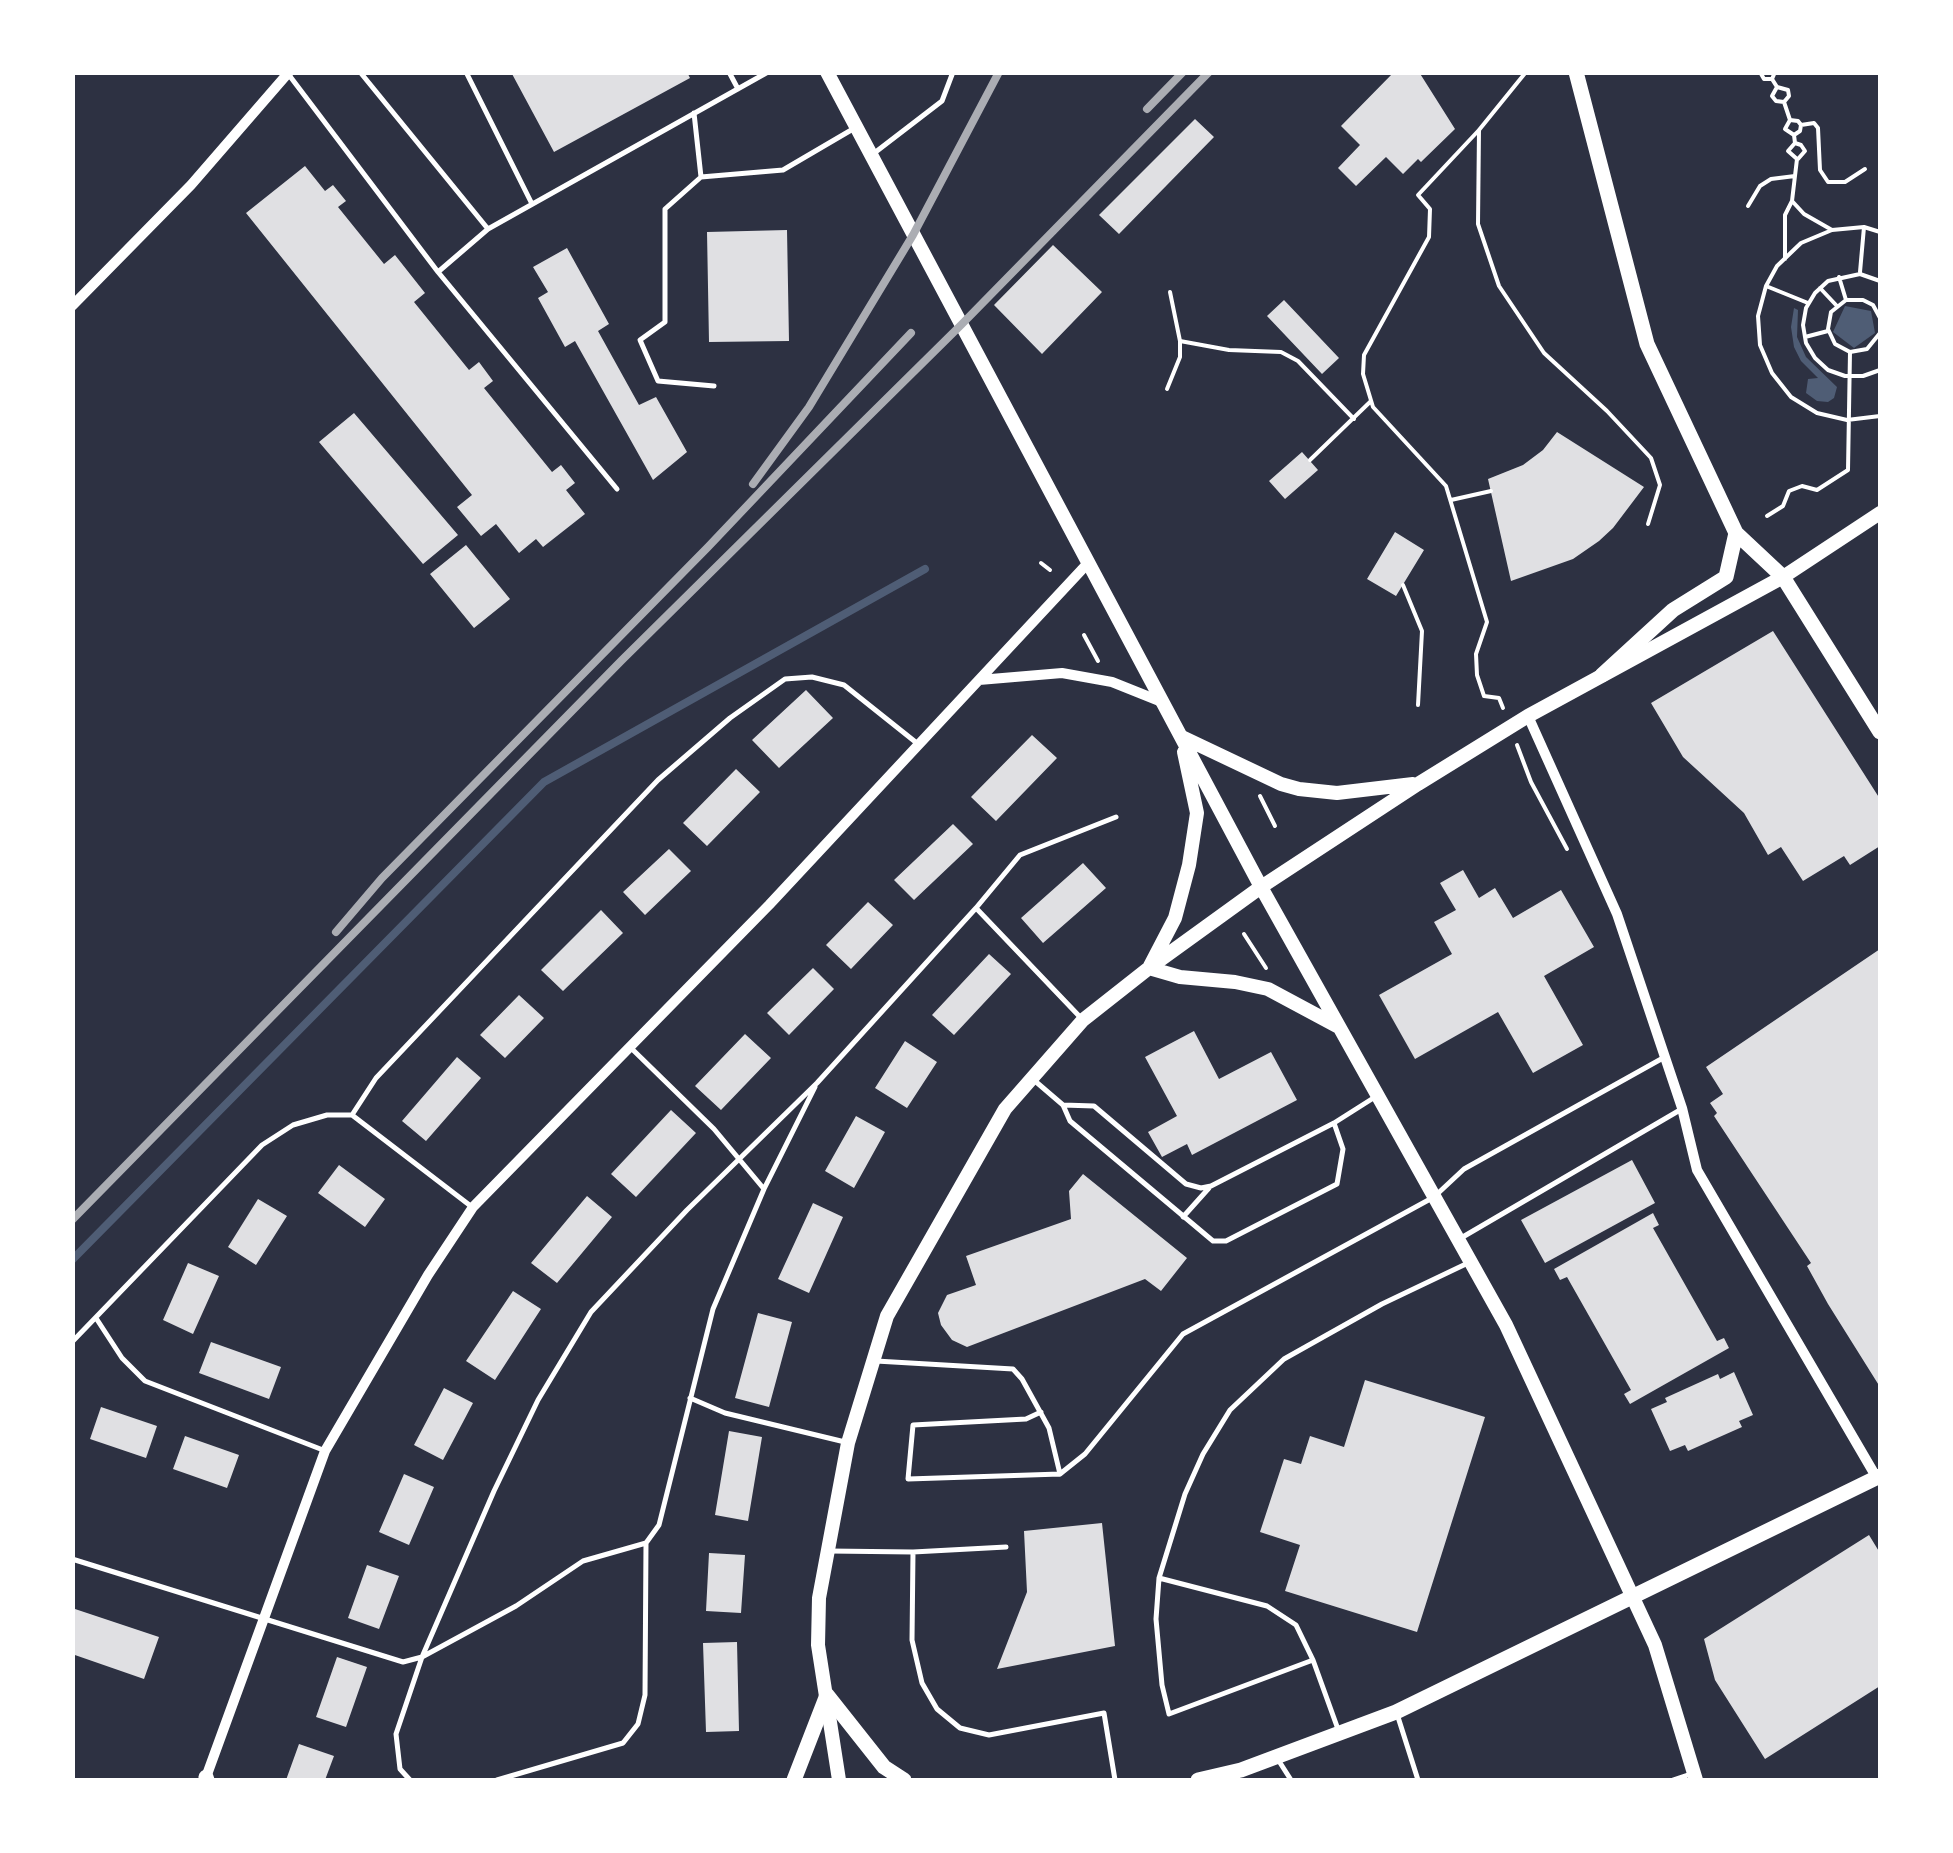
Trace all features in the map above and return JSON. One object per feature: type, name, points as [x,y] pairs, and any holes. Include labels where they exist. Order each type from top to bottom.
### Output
[{"type":"main road","points":[[1576,72],[1647,344],[1736,533],[1783,578],[1880,732]]},
{"type":"main road","points":[[1602,675],[1673,610],[1726,578],[1736,533]]},
{"type":"main road","points":[[1198,1780],[1276,1757],[1396,1712],[1879,1479]]},
{"type":"main road","points":[[794,1780],[827,1694]]},
{"type":"main road","points":[[827,1694],[884,1767],[904,1780]]},
{"type":"street","points":[[270,72],[279,86]]},
{"type":"street","points":[[827,72],[1262,887],[1506,1325],[1655,1645],[1695,1777]]},
{"type":"street","points":[[72,306],[191,185],[288,73]]},
{"type":"street","points":[[839,1780],[818,1645],[819,1598],[848,1443],[887,1316],[1005,1109],[1084,1020],[1262,887],[1528,716],[1783,578],[1880,513]]},
{"type":"street","points":[[206,1779],[325,1450],[428,1275],[473,1207],[630,1048],[1088,563]]},
{"type":"street","points":[[978,680],[1062,673],[1112,682],[1163,702]]},
{"type":"street","points":[[1528,716],[1617,914],[1682,1108],[1697,1170],[1879,1479]]},
{"type":"street","points":[[1181,736],[1299,789],[1336,793],[1418,784]]},
{"type":"street","points":[[1149,968],[1175,918],[1189,865],[1196,812],[1181,736]]},
{"type":"street","points":[[1149,968],[1180,978],[1235,982],[1268,990],[1340,1028]]},
{"type":"lane","points":[[360,72],[488,229]]},
{"type":"lane","points":[[466,72],[532,204]]},
{"type":"lane","points":[[729,72],[738,89]]},
{"type":"lane","points":[[438,272],[488,229],[768,72]]},
{"type":"lane","points":[[871,156],[942,101],[953,72]]},
{"type":"lane","points":[[288,73],[438,272],[617,489]]},
{"type":"lane","points":[[694,114],[702,177]]},
{"type":"lane","points":[[714,386],[658,382],[640,340],[665,322],[665,208],[702,177],[782,170],[856,128]]},
{"type":"lane","points":[[352,1115],[376,1078],[658,780],[730,718],[785,679],[812,677],[844,685],[918,744]]},
{"type":"lane","points":[[410,1780],[400,1769],[396,1734],[422,1657],[508,1460],[538,1400],[591,1312],[817,1083],[1020,854],[1116,817]]},
{"type":"lane","points":[[976,908],[1084,1020]]},
{"type":"lane","points":[[630,1048],[714,1129],[764,1189]]},
{"type":"lane","points":[[1040,1412],[1026,1419],[913,1426],[908,1479],[1060,1474],[1086,1454],[1183,1334],[1434,1197],[1464,1169],[1665,1057]]},
{"type":"lane","points":[[1032,1078],[1063,1105],[1070,1121],[1213,1242],[1226,1240],[1336,1184],[1342,1149],[1334,1123]]},
{"type":"lane","points":[[497,1780],[623,1743],[638,1724],[646,1695],[646,1543],[659,1525],[713,1309],[764,1189],[817,1083]]},
{"type":"lane","points":[[1182,1217],[1211,1186],[1334,1123],[1378,1095]]},
{"type":"lane","points":[[1063,1105],[1094,1106],[1186,1184],[1211,1186]]},
{"type":"lane","points":[[1458,1240],[1682,1108]]},
{"type":"lane","points":[[72,1342],[262,1145],[293,1125],[327,1115],[352,1115],[473,1207]]},
{"type":"lane","points":[[1313,1660],[1169,1714],[1162,1685],[1156,1619],[1158,1578],[1185,1494],[1203,1454],[1230,1410],[1284,1359],[1382,1304],[1471,1262]]},
{"type":"lane","points":[[96,1318],[122,1358],[145,1381],[325,1450]]},
{"type":"lane","points":[[874,1360],[1013,1369],[1050,1428],[1060,1474]]},
{"type":"lane","points":[[690,1398],[725,1413],[848,1443]]},
{"type":"lane","points":[[72,1559],[403,1662],[422,1657],[516,1606],[583,1561],[646,1543]]},
{"type":"lane","points":[[825,1551],[1006,1547]]},
{"type":"lane","points":[[913,1552],[912,1640],[922,1682],[937,1709],[960,1728],[989,1735],[1104,1713],[1115,1780]]},
{"type":"lane","points":[[1158,1578],[1267,1606],[1296,1625],[1340,1734]]},
{"type":"lane","points":[[1396,1712],[1418,1780]]},
{"type":"lane","points":[[1276,1757],[1291,1780]]},
{"type":"lane","points":[[1673,1780],[1695,1777]]},
{"type":"path","points":[[1499,698],[1484,696],[1477,675],[1476,654],[1486,622],[1484,608],[1451,500],[1440,477],[1371,401],[1363,374],[1364,355],[1429,237],[1430,209],[1418,195],[1526,72]]},
{"type":"path","points":[[1760,72],[1766,80],[1772,79]]},
{"type":"path","points":[[1775,72],[1772,79],[1776,87],[1788,90],[1784,102]]},
{"type":"path","points":[[1776,87],[1772,96],[1784,102]]},
{"type":"path","points":[[1784,102],[1790,120],[1785,129],[1794,135],[1796,143]]},
{"type":"path","points":[[1790,120],[1801,125]]},
{"type":"path","points":[[1801,125],[1814,123],[1818,128],[1820,170],[1828,182],[1845,182],[1865,169]]},
{"type":"path","points":[[1794,135],[1801,125]]},
{"type":"path","points":[[1479,130],[1478,224],[1500,286],[1544,353],[1651,458],[1660,485],[1648,524]]},
{"type":"path","points":[[1796,143],[1788,152],[1797,159]]},
{"type":"path","points":[[1785,259],[1784,215],[1792,201],[1797,159],[1805,152],[1796,143]]},
{"type":"path","points":[[1748,206],[1760,186],[1771,178],[1795,176]]},
{"type":"path","points":[[1792,201],[1804,214],[1832,230]]},
{"type":"path","points":[[1860,274],[1864,227]]},
{"type":"path","points":[[1880,232],[1864,227],[1832,230],[1801,243],[1766,286],[1758,316],[1760,346],[1772,374],[1792,396],[1817,412],[1846,420],[1880,416]]},
{"type":"path","points":[[1880,281],[1860,274],[1839,277],[1820,288],[1808,304],[1803,326],[1815,358],[1828,370],[1849,376],[1880,371]]},
{"type":"path","points":[[1839,277],[1846,300]]},
{"type":"path","points":[[1766,286],[1808,304]]},
{"type":"path","points":[[1820,288],[1836,305]]},
{"type":"path","points":[[1168,389],[1180,357],[1170,292]]},
{"type":"path","points":[[1873,305],[1880,297]]},
{"type":"path","points":[[1880,318],[1873,305],[1863,300],[1846,300],[1836,305],[1828,320],[1828,331],[1835,344],[1850,352],[1867,350],[1880,336]]},
{"type":"path","points":[[1805,337],[1828,331]]},
{"type":"path","points":[[1180,342],[1229,350],[1281,352],[1298,361],[1354,418]]},
{"type":"path","points":[[1767,516],[1782,506],[1790,491],[1802,486],[1816,490],[1848,470],[1850,352]]},
{"type":"path","points":[[1310,460],[1371,401]]},
{"type":"path","points":[[1451,500],[1491,491]]},
{"type":"path","points":[[1041,564],[1050,570]]},
{"type":"path","points":[[1403,585],[1422,631],[1418,705]]},
{"type":"path","points":[[1084,634],[1098,662]]},
{"type":"path","points":[[1254,787],[1275,826]]},
{"type":"path","points":[[1244,934],[1274,980]]},
{"type":"water","points":[[1845,306],[1871,311],[1875,333],[1854,348],[1833,332]]},
{"type":"water","points":[[1794,308],[1798,310],[1797,337],[1806,357],[1837,387],[1834,398],[1828,402],[1817,401],[1806,393],[1808,379],[1818,378],[1801,361],[1794,347]]},
{"type":"building","points":[[511,72],[687,72],[690,78],[554,152]]},
{"type":"building","points":[[1394,72],[1419,72],[1455,129],[1403,174],[1386,157],[1356,186],[1338,168],[1360,145],[1341,126]]},
{"type":"building","points":[[1195,119],[1214,137],[1119,234],[1099,215]]},
{"type":"building","points":[[305,166],[325,191],[333,185],[346,201],[338,207],[384,264],[395,255],[425,293],[414,302],[469,370],[479,362],[493,381],[484,388],[552,472],[561,465],[575,483],[566,490],[585,514],[543,547],[536,539],[519,553],[496,524],[481,536],[457,507],[472,495],[246,213]]},
{"type":"building","points":[[787,230],[789,341],[709,342],[707,232]]},
{"type":"building","points":[[1053,245],[1102,292],[1042,354],[994,305]]},
{"type":"building","points":[[567,248],[609,324],[598,331],[639,405],[656,397],[687,452],[653,480],[575,341],[565,347],[538,298],[548,292],[533,267]]},
{"type":"building","points":[[1284,300],[1339,358],[1322,374],[1267,316]]},
{"type":"building","points":[[354,413],[458,535],[423,564],[319,442]]},
{"type":"building","points":[[1557,432],[1644,487],[1599,541],[1573,559],[1511,581],[1488,479],[1523,465],[1543,450]]},
{"type":"building","points":[[1302,452],[1318,470],[1285,499],[1269,481]]},
{"type":"building","points":[[1395,532],[1424,550],[1396,596],[1367,579]]},
{"type":"building","points":[[466,545],[510,599],[474,628],[430,574]]},
{"type":"building","points":[[1773,631],[1880,799],[1880,846],[1850,865],[1844,856],[1803,881],[1781,847],[1768,855],[1744,813],[1683,757],[1651,703]]},
{"type":"building","points":[[806,690],[833,718],[779,768],[752,740]]},
{"type":"building","points":[[1032,735],[1057,758],[996,821],[971,797]]},
{"type":"building","points":[[736,769],[760,792],[707,846],[683,823]]},
{"type":"building","points":[[953,824],[973,844],[914,900],[894,880]]},
{"type":"building","points":[[669,849],[691,871],[645,915],[623,892]]},
{"type":"building","points":[[1083,863],[1106,888],[1043,943],[1021,918]]},
{"type":"building","points":[[1463,870],[1479,898],[1495,888],[1513,918],[1561,890],[1594,947],[1544,976],[1583,1045],[1533,1073],[1498,1012],[1415,1059],[1379,995],[1452,954],[1434,922],[1456,910],[1440,883]]},
{"type":"building","points":[[868,902],[893,925],[851,969],[826,945]]},
{"type":"building","points":[[601,910],[623,933],[563,991],[541,970]]},
{"type":"building","points":[[1880,949],[1880,1387],[1828,1304],[1807,1266],[1811,1263],[1714,1116],[1717,1113],[1710,1103],[1723,1094],[1706,1067]]},
{"type":"building","points":[[989,954],[1011,974],[954,1035],[932,1015]]},
{"type":"building","points":[[813,968],[834,989],[789,1035],[767,1013]]},
{"type":"building","points":[[519,995],[544,1018],[505,1058],[480,1035]]},
{"type":"building","points":[[1194,1031],[1219,1079],[1271,1052],[1297,1100],[1192,1155],[1187,1144],[1162,1157],[1148,1132],[1177,1116],[1145,1057]]},
{"type":"building","points":[[745,1034],[771,1058],[721,1110],[695,1086]]},
{"type":"building","points":[[905,1041],[937,1062],[907,1108],[875,1088]]},
{"type":"building","points":[[457,1057],[481,1078],[426,1141],[402,1121]]},
{"type":"building","points":[[671,1110],[696,1133],[636,1197],[611,1174]]},
{"type":"building","points":[[856,1116],[885,1132],[854,1188],[825,1171]]},
{"type":"building","points":[[1632,1160],[1655,1203],[1545,1263],[1521,1220]]},
{"type":"building","points":[[339,1165],[385,1199],[365,1227],[318,1193]]},
{"type":"building","points":[[1083,1174],[1187,1258],[1161,1291],[1145,1279],[967,1347],[952,1340],[938,1313],[947,1295],[976,1285],[966,1256],[1071,1219],[1069,1191]]},
{"type":"building","points":[[587,1196],[612,1217],[557,1283],[531,1263]]},
{"type":"building","points":[[258,1199],[287,1216],[256,1265],[228,1247]]},
{"type":"building","points":[[813,1203],[843,1217],[809,1293],[778,1279]]},
{"type":"building","points":[[1653,1213],[1659,1225],[1653,1228],[1717,1341],[1724,1338],[1729,1348],[1630,1404],[1624,1394],[1631,1390],[1567,1277],[1560,1280],[1554,1269]]},
{"type":"building","points":[[188,1263],[219,1276],[193,1334],[163,1320]]},
{"type":"building","points":[[513,1291],[541,1309],[495,1380],[466,1361]]},
{"type":"building","points":[[758,1313],[792,1322],[769,1407],[735,1398]]},
{"type":"building","points":[[211,1342],[281,1367],[269,1399],[199,1373]]},
{"type":"building","points":[[1734,1372],[1753,1415],[1739,1421],[1742,1427],[1688,1451],[1685,1445],[1670,1451],[1651,1409],[1667,1402],[1665,1398],[1718,1374],[1720,1379]]},
{"type":"building","points":[[1365,1380],[1485,1417],[1417,1632],[1285,1591],[1300,1545],[1260,1532],[1284,1459],[1301,1464],[1310,1436],[1344,1447]]},
{"type":"building","points":[[444,1388],[473,1403],[443,1460],[414,1445]]},
{"type":"building","points":[[101,1407],[157,1426],[146,1458],[90,1439]]},
{"type":"building","points":[[729,1431],[762,1437],[748,1521],[715,1515]]},
{"type":"building","points":[[185,1436],[239,1455],[227,1488],[173,1469]]},
{"type":"building","points":[[404,1474],[434,1487],[409,1545],[379,1532]]},
{"type":"building","points":[[1102,1523],[1115,1646],[997,1669],[1027,1592],[1024,1531]]},
{"type":"building","points":[[1869,1535],[1880,1553],[1880,1686],[1765,1759],[1715,1680],[1704,1639]]},
{"type":"building","points":[[709,1553],[745,1555],[741,1613],[706,1611]]},
{"type":"building","points":[[367,1565],[399,1576],[379,1629],[348,1618]]},
{"type":"building","points":[[72,1608],[159,1637],[144,1679],[72,1654]]},
{"type":"building","points":[[737,1642],[739,1731],[706,1732],[703,1643]]},
{"type":"building","points":[[337,1657],[367,1667],[346,1727],[316,1717]]},
{"type":"building","points":[[299,1744],[334,1756],[325,1780],[286,1780]]},
{"type":"waterway","points":[[72,1260],[544,782],[925,569]]},
{"type":"railway","points":[[753,484],[809,407],[913,235],[999,72]]},
{"type":"railway","points":[[1147,109],[1183,72]]},
{"type":"railway","points":[[72,1220],[622,660],[961,325],[1209,72]]},
{"type":"railway","points":[[336,932],[382,878],[708,547],[911,333]]}]
